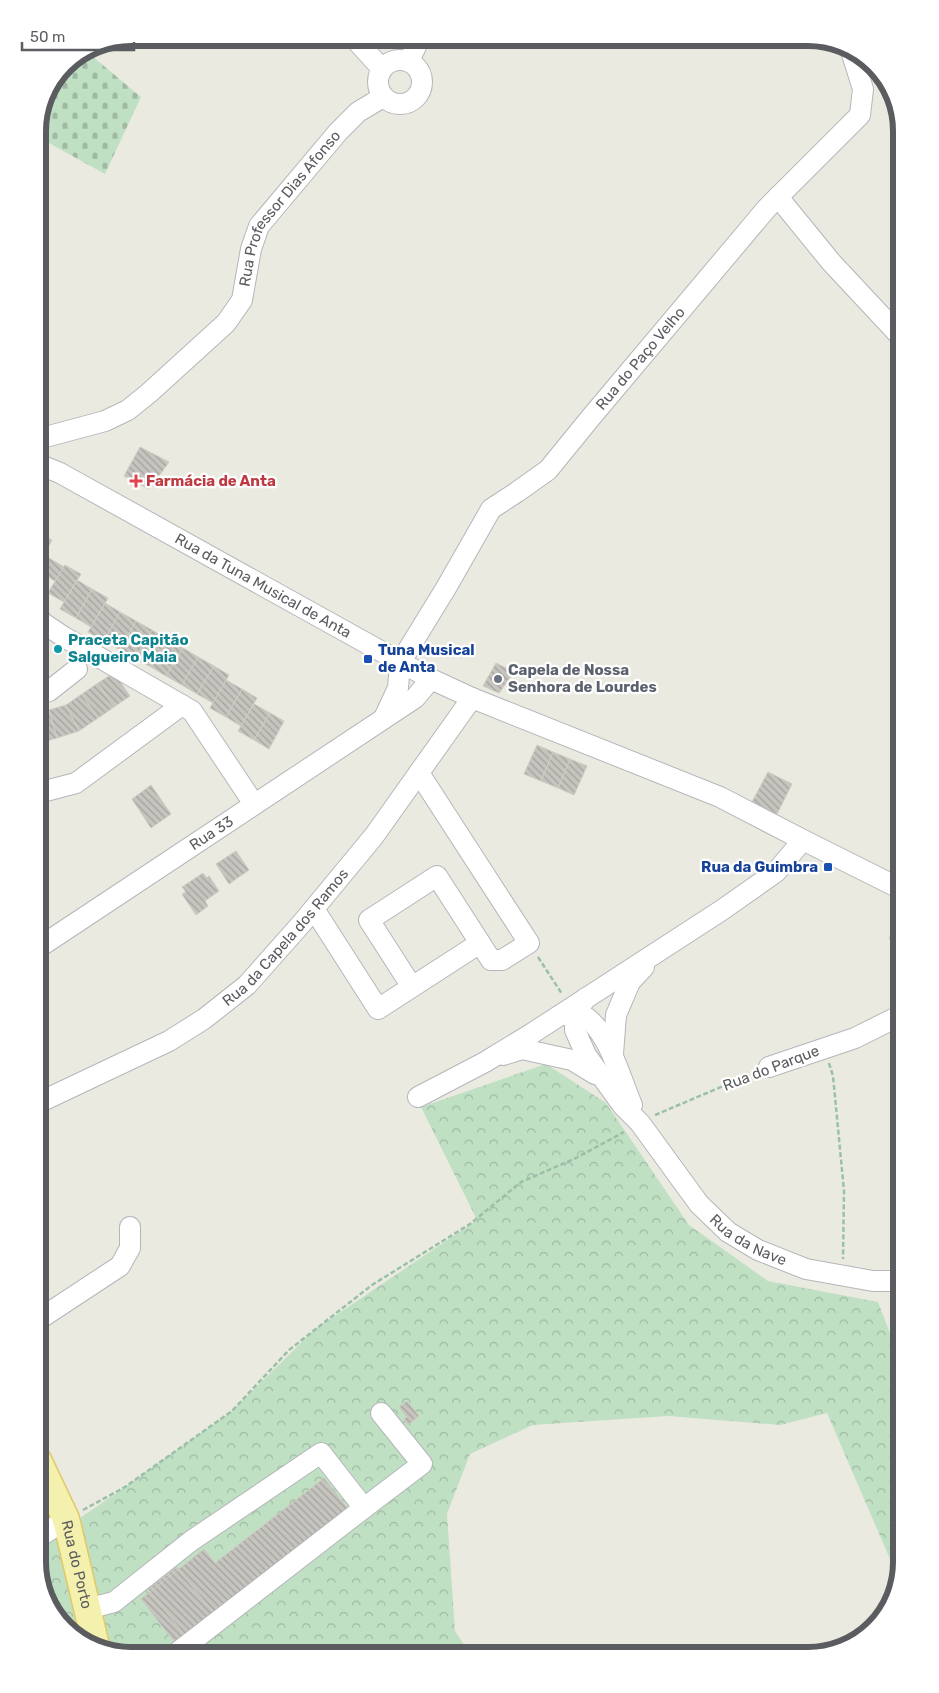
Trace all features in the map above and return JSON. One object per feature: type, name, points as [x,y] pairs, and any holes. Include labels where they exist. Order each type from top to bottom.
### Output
[{"type":"main road","name":"Rua do Porto","points":[[46,1477],[66,1519],[94,1638]]},
{"type":"street","points":[[361,46],[382,69]]},
{"type":"street","points":[[409,61],[416,46]]},
{"type":"street","name":"Rua do Paço Velho","points":[[400,663],[491,509],[548,470],[767,208],[860,115],[863,89],[854,60]]},
{"type":"street","points":[[394,61],[409,61],[420,71],[422,85],[416,98],[410,102],[395,104],[383,97],[378,83],[379,75],[382,69],[394,61]]},
{"type":"street","name":"Rua Professor Dias Afonso","points":[[46,437],[105,421],[128,410],[226,323],[242,300],[251,249],[259,226],[338,132],[358,112],[383,97]]},
{"type":"street","points":[[778,197],[831,262],[893,327]]},
{"type":"street","name":"Rua da Tuna Musical de Anta","points":[[67,432],[53,449],[52,458],[46,467],[431,680],[472,698]]},
{"type":"street","points":[[46,625],[192,711],[254,804]]},
{"type":"street","points":[[384,718],[398,688],[400,663]]},
{"type":"street","points":[[46,692],[77,668]]},
{"type":"street","name":"Rua 33","points":[[46,943],[414,698],[431,680]]},
{"type":"street","points":[[472,698],[720,797],[893,884]]},
{"type":"street","name":"Rua da Capela dos Ramos","points":[[46,1099],[169,1041],[204,1019],[247,985],[314,909],[374,836],[472,698]]},
{"type":"street","points":[[46,790],[76,783],[182,705]]},
{"type":"street","points":[[412,987],[369,920],[437,876],[491,960],[502,960],[529,943],[419,774]]},
{"type":"street","name":"Rua da Nave","points":[[418,1097],[484,1062],[573,1009],[722,910],[776,872],[803,840]]},
{"type":"street","points":[[314,909],[378,1009],[480,943]]},
{"type":"street","name":"Rua da Nave","points":[[613,1054],[616,1015],[619,1006],[630,982],[659,951]]},
{"type":"street","name":"Rua da Nave","points":[[573,1009],[595,1026],[613,1054],[623,1084],[640,1123]]},
{"type":"street","name":"Rua da Nave","points":[[573,1009],[575,1030],[586,1055],[623,1106],[640,1123],[698,1204],[728,1232],[758,1250],[798,1266],[873,1281],[893,1281]]},
{"type":"street","name":"Rua do Parque","points":[[769,1066],[855,1038],[893,1019]]},
{"type":"street","name":"Rua da Nave","points":[[484,1062],[522,1049],[572,1060],[594,1073],[608,1086]]},
{"type":"street","points":[[46,1315],[120,1266],[130,1248],[130,1227]]},
{"type":"street","points":[[184,1647],[422,1464],[381,1413]]},
{"type":"street","points":[[88,1609],[114,1602],[191,1541],[321,1454],[364,1508]]},
{"type":"street","points":[[46,1533],[66,1519]]},
{"type":"path","points":[[529,943],[573,1009]]},
{"type":"path","points":[[825,1048],[833,1076],[844,1191],[843,1276]]},
{"type":"path","name":"Rua do Parque","points":[[66,1519],[126,1487],[232,1410],[289,1350],[372,1285],[470,1224],[521,1182],[576,1158],[649,1117],[769,1066]]},
{"type":"green space","points":[[93,56],[141,97],[105,174],[46,141],[48,114],[61,84],[71,71]]},
{"type":"green space","points":[[546,1064],[606,1103],[689,1225],[768,1281],[878,1302],[893,1341],[893,1565],[827,1413],[780,1425],[668,1416],[533,1425],[470,1454],[447,1514],[455,1631],[466,1647],[125,1647],[99,1640],[79,1629],[71,1622],[58,1604],[48,1579],[46,1541],[232,1411],[314,1330],[477,1220],[421,1107]]},
{"type":"building","points":[[140,447],[169,462],[159,476],[157,475],[149,489],[124,476]]},
{"type":"building","points":[[46,537],[52,540],[46,551]]},
{"type":"building","points":[[46,556],[64,567],[55,581],[46,576]]},
{"type":"building","points":[[65,565],[81,574],[64,602],[48,593]]},
{"type":"building","points":[[77,580],[92,589],[76,618],[60,609]]},
{"type":"building","points":[[92,589],[108,598],[91,627],[76,618]]},
{"type":"building","points":[[105,603],[120,612],[104,641],[88,632]]},
{"type":"building","points":[[120,612],[136,621],[120,650],[104,641]]},
{"type":"building","points":[[136,621],[152,630],[135,659],[120,650]]},
{"type":"building","points":[[152,630],[167,639],[151,667],[135,659]]},
{"type":"building","points":[[167,639],[183,648],[166,676],[151,667]]},
{"type":"building","points":[[183,648],[198,657],[182,685],[166,676]]},
{"type":"building","points":[[198,657],[214,666],[197,694],[182,685]]},
{"type":"building","name":"Capela de Nossa Senhora de Lourdes","points":[[496,663],[514,672],[499,693],[483,686]]},
{"type":"building","points":[[214,666],[229,675],[213,703],[197,694]]},
{"type":"building","points":[[114,673],[130,696],[114,707],[98,683]]},
{"type":"building","points":[[226,680],[242,689],[226,717],[210,708]]},
{"type":"building","points":[[98,683],[114,707],[98,718],[82,694]]},
{"type":"building","points":[[242,689],[257,698],[241,726],[226,717]]},
{"type":"building","points":[[82,694],[98,718],[79,731],[66,705]]},
{"type":"building","points":[[254,704],[270,713],[254,740],[238,731]]},
{"type":"building","points":[[66,705],[79,731],[57,738],[49,710]]},
{"type":"building","points":[[49,710],[57,738],[46,741],[46,711]]},
{"type":"building","points":[[270,713],[284,721],[269,749],[254,740]]},
{"type":"building","points":[[537,745],[553,752],[541,781],[524,774]]},
{"type":"building","points":[[553,752],[570,759],[558,788],[541,781]]},
{"type":"building","points":[[570,759],[587,766],[574,795],[558,788]]},
{"type":"building","points":[[768,772],[792,784],[777,814],[752,802]]},
{"type":"building","points":[[151,785],[171,814],[151,828],[132,799]]},
{"type":"building","points":[[236,851],[249,870],[229,884],[216,864]]},
{"type":"building","points":[[203,873],[207,878],[209,876],[219,891],[205,901],[208,906],[196,915],[182,894],[186,892],[182,887]]},
{"type":"building","points":[[893,930],[893,941],[889,939]]},
{"type":"building","points":[[407,1401],[419,1416],[408,1425],[404,1419],[407,1417],[399,1407]]},
{"type":"building","points":[[324,1478],[348,1509],[176,1644],[141,1599],[204,1549],[215,1563]]},
{"type":"building","points":[[177,1567],[215,1615],[187,1638],[148,1589]]},
{"type":"place","name":"Farmácia de Anta","points":[[136,481]]},
{"type":"place","name":"Praceta Capitão Salgueiro Maia","points":[[58,649]]},
{"type":"place","name":"Tuna Musical de Anta","points":[[368,659]]},
{"type":"place","name":"Capela de Nossa Senhora de Lourdes","points":[[498,679]]},
{"type":"place","name":"Rua da Guimbra","points":[[828,867]]}]
